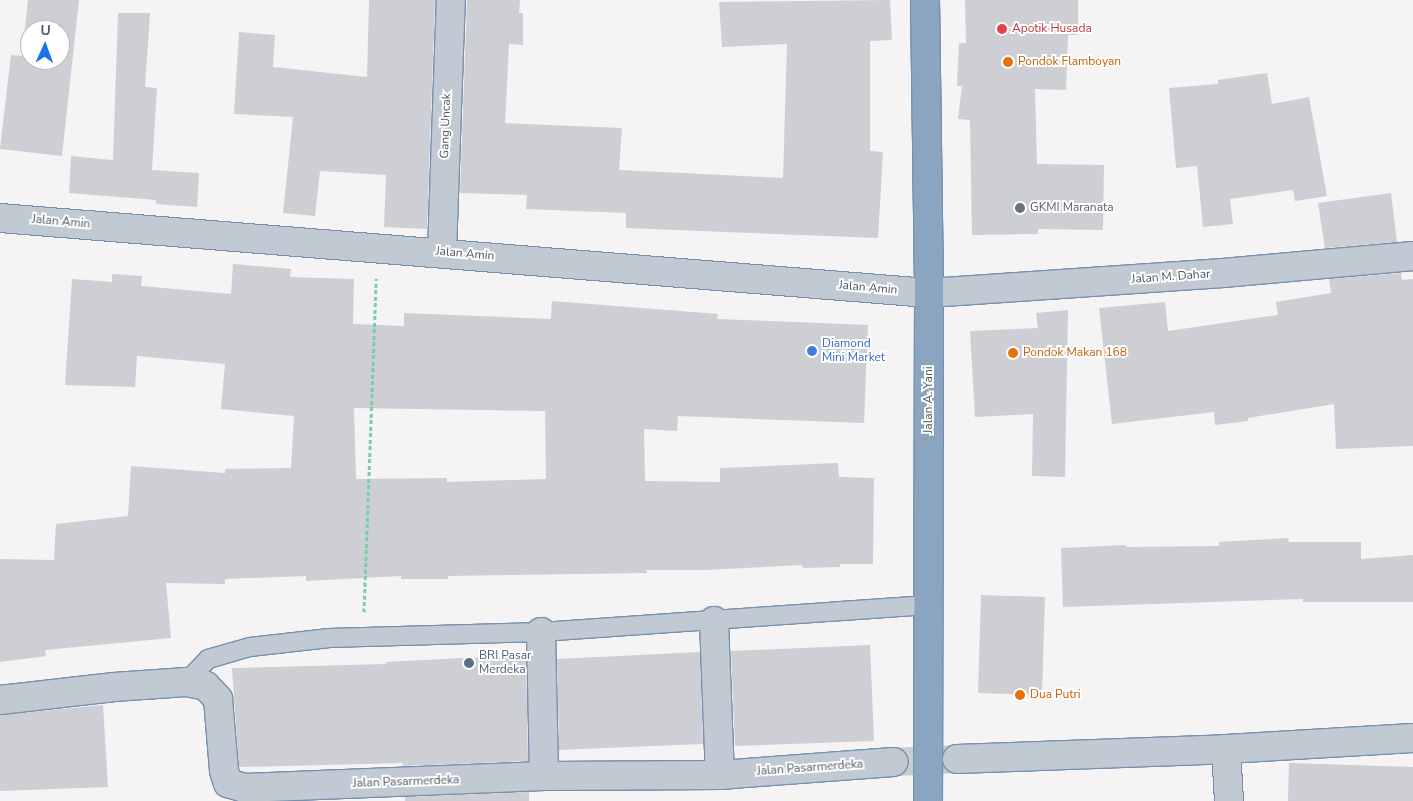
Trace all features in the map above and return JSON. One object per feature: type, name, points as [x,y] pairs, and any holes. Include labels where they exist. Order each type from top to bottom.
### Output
[{"type":"highway","name":"Jalan A. Yani","points":[[925,0],[929,293],[928,801]]},
{"type":"street","name":"Gang Uncak","points":[[442,252],[451,0]]},
{"type":"street","name":"Jalan Amin","points":[[0,218],[442,252],[929,293]]},
{"type":"street","name":"Jalan M. Dahar","points":[[929,293],[1223,273],[1413,256]]},
{"type":"street","points":[[714,621],[720,775]]},
{"type":"street","points":[[534,785],[542,632]]},
{"type":"street","name":"Jalan Pasarmerdeka","points":[[0,700],[114,687],[186,682],[206,686],[218,699],[224,771],[228,783],[244,788],[534,785],[720,775],[894,762]]},
{"type":"street","points":[[957,758],[1226,749],[1413,738]]},
{"type":"street","points":[[1226,749],[1228,801]]},
{"type":"lane","points":[[186,682],[208,659],[250,647],[363,636],[542,632],[928,605]]},
{"type":"path","points":[[363,636],[378,248]]},
{"type":"building","points":[[28,0],[79,0],[62,156],[0,149],[11,55],[20,56],[20,70],[70,70],[70,20],[26,20]]},
{"type":"building","points":[[369,0],[435,0],[427,229],[384,227],[386,175],[320,171],[315,216],[283,213],[293,117],[234,114],[239,32],[275,35],[273,67],[367,77]]},
{"type":"building","points":[[467,0],[520,0],[519,13],[523,13],[523,45],[509,44],[505,123],[622,128],[619,170],[783,178],[787,44],[722,47],[719,2],[890,0],[892,40],[870,41],[870,151],[883,152],[878,238],[626,228],[626,213],[526,209],[527,195],[460,193]]},
{"type":"building","points":[[965,0],[1078,0],[1078,35],[1068,35],[1066,90],[1035,89],[1037,164],[1104,165],[1103,230],[1038,229],[1038,234],[972,235],[970,120],[958,119],[962,86],[957,86],[959,43],[966,43]]},
{"type":"building","points":[[118,13],[150,13],[145,87],[157,88],[152,170],[199,173],[197,207],[156,204],[156,200],[69,193],[71,156],[113,160]]},
{"type":"building","points":[[1267,73],[1272,104],[1309,97],[1327,196],[1295,201],[1293,190],[1230,199],[1233,224],[1203,227],[1197,166],[1176,168],[1169,88],[1218,84],[1218,80]]},
{"type":"building","points":[[1391,193],[1397,242],[1325,248],[1318,203]]},
{"type":"building","points":[[233,264],[291,269],[290,277],[354,279],[353,324],[404,326],[404,313],[551,319],[552,301],[718,314],[717,319],[868,325],[864,423],[678,416],[677,431],[644,429],[645,481],[720,482],[720,468],[838,463],[839,477],[874,478],[873,564],[840,564],[840,567],[803,568],[802,565],[706,570],[646,570],[647,573],[448,576],[448,579],[401,579],[401,576],[306,581],[306,576],[225,579],[225,584],[166,583],[171,638],[45,650],[46,656],[0,662],[0,559],[54,560],[56,524],[128,516],[131,466],[225,473],[225,469],[291,468],[294,416],[221,409],[225,364],[137,356],[135,387],[65,385],[72,279],[112,282],[112,274],[142,276],[141,286],[231,294]],"holes":[[[354,408],[545,411],[546,479],[447,482],[447,478],[356,479]]]},
{"type":"building","points":[[1401,273],[1402,280],[1413,279],[1413,446],[1336,449],[1334,404],[1248,418],[1248,421],[1215,425],[1214,412],[1112,424],[1099,308],[1165,302],[1168,331],[1278,315],[1276,302],[1331,293],[1329,279]]},
{"type":"building","points":[[1068,310],[1065,477],[1032,476],[1033,414],[975,417],[970,331],[1038,328],[1036,313]]},
{"type":"building","points":[[1288,538],[1289,542],[1361,542],[1361,559],[1413,555],[1413,602],[1303,602],[1303,599],[1063,607],[1061,548],[1126,545],[1126,547],[1219,546],[1219,542]]},
{"type":"building","points":[[981,595],[1045,597],[1042,695],[978,693]]},
{"type":"building","points":[[870,645],[874,741],[735,746],[731,651]]},
{"type":"building","points":[[700,652],[703,744],[559,750],[557,659]]},
{"type":"building","points":[[526,657],[528,761],[403,766],[403,763],[239,767],[232,668],[386,664],[386,662],[461,658]]},
{"type":"building","points":[[103,705],[108,787],[0,791],[0,715]]},
{"type":"building","points":[[1289,763],[1413,767],[1413,801],[1288,801]]},
{"type":"building","points":[[529,792],[529,801],[405,801],[405,797]]},
{"type":"tunnel","points":[[894,762],[957,759]]},
{"type":"place","name":"Apotik Husada","points":[[1002,29]]},
{"type":"place","name":"Pondok Flamboyan","points":[[1008,62]]},
{"type":"place","name":"GKMI Maranata","points":[[1020,208]]},
{"type":"place","name":"Diamond Mini Market","points":[[812,351]]},
{"type":"place","name":"Pondok Makan 168","points":[[1013,353]]},
{"type":"place","name":"BRI Pasar Merdeka","points":[[469,663]]},
{"type":"place","name":"Dua Putri","points":[[1020,695]]}]
